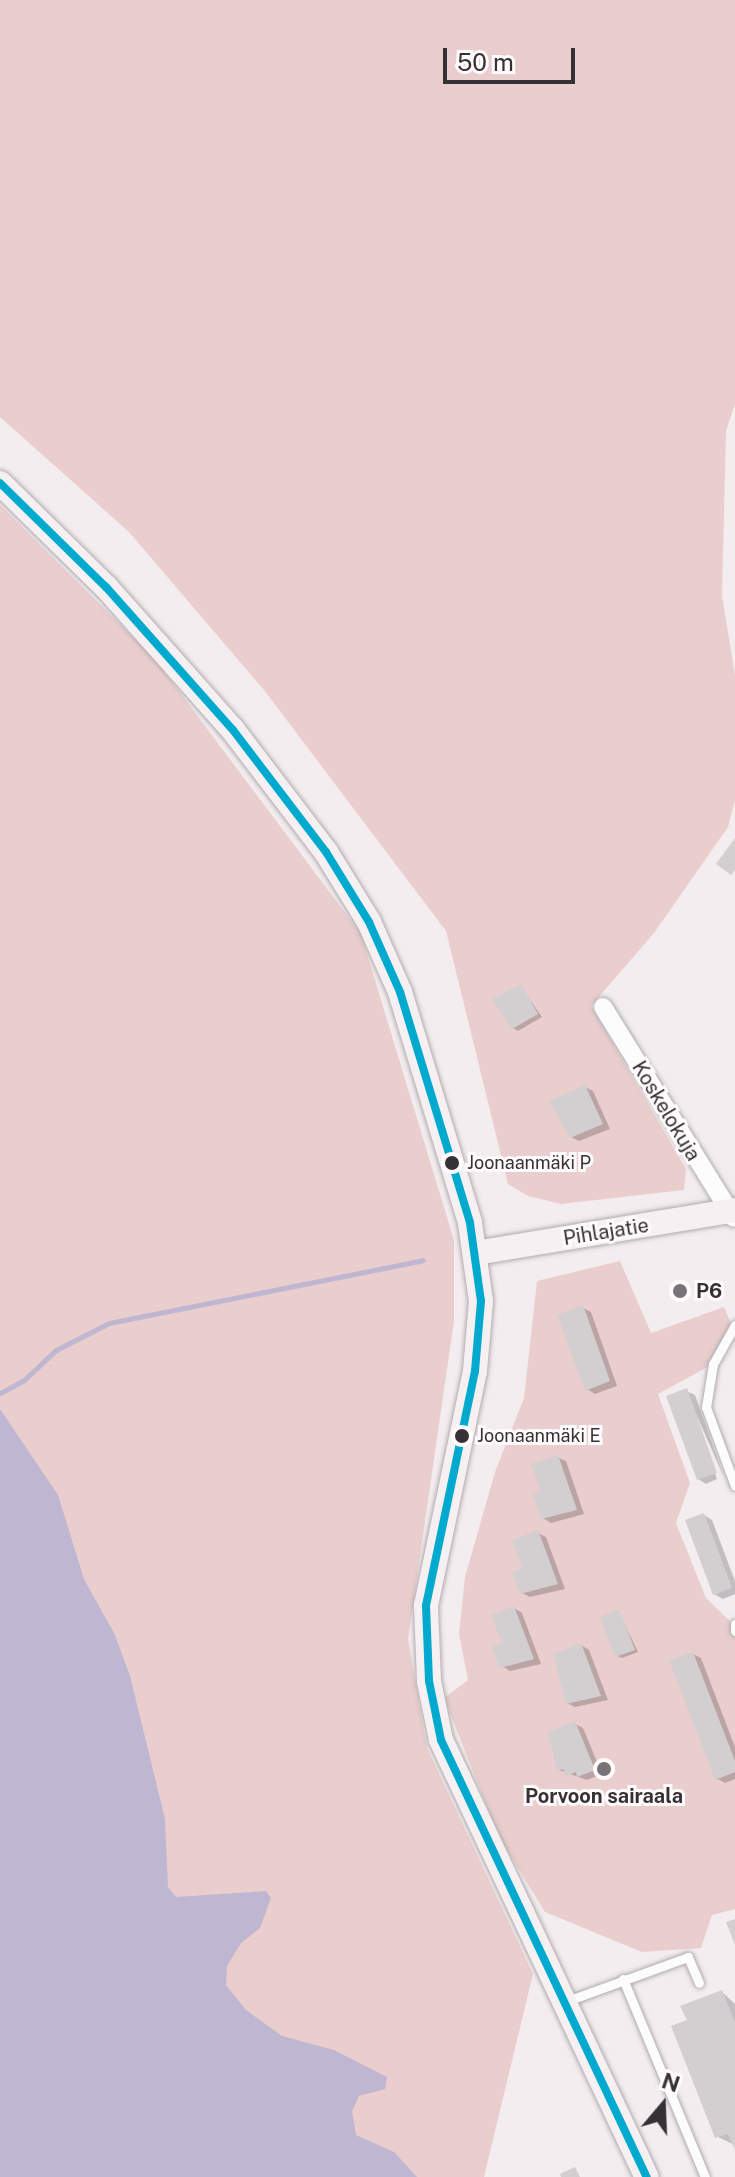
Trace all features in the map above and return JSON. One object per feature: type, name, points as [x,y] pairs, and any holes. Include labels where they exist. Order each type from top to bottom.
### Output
[{"type":"street","points":[[0,483],[106,587],[233,730],[349,890],[400,992],[476,1253],[481,1301],[477,1353],[426,1606],[429,1681],[441,1740],[567,2001],[647,2177]]},
{"type":"street","name":"Koskelokuja","points":[[603,1007],[734,1214]]},
{"type":"street","name":"Pihlajatie","points":[[476,1253],[734,1214]]},
{"type":"lane","points":[[735,1325],[713,1364],[706,1407],[735,1486]]},
{"type":"lane","points":[[735,1624],[735,1631]]},
{"type":"lane","points":[[567,2001],[688,1957],[699,1983]]},
{"type":"lane","points":[[623,1979],[705,2177]]},
{"type":"shaded area","points":[[0,0],[735,0],[735,404],[726,431],[722,596],[735,675],[735,800],[728,827],[654,933],[591,1006],[686,1169],[684,1190],[561,1204],[528,1196],[508,1184],[446,931],[264,690],[129,532],[0,417]]},
{"type":"shaded area","points":[[0,505],[154,658],[361,934],[454,1240],[454,1321],[408,1639],[427,1748],[533,1974],[484,2177],[0,2177]]},
{"type":"shaded area","name":"Porvoon sairaala","points":[[620,1261],[651,1333],[724,1307],[733,1328],[713,1364],[658,1394],[690,1483],[676,1523],[706,1598],[735,1626],[735,1909],[712,1915],[701,1948],[642,1952],[545,1912],[500,1839],[444,1698],[468,1680],[459,1634],[465,1577],[495,1472],[524,1398],[537,1281]]},
{"type":"shaded area","points":[[0,1409],[58,1495],[84,1579],[115,1635],[130,1676],[165,1819],[168,1887],[176,1897],[266,1891],[271,1898],[260,1928],[241,1943],[227,1966],[226,1985],[246,2010],[282,2036],[334,2050],[387,2077],[385,2089],[359,2096],[352,2111],[356,2135],[394,2152],[417,2177],[0,2177]]},
{"type":"building","points":[[735,838],[735,870],[731,875],[716,864]]},
{"type":"building","points":[[521,984],[538,1014],[512,1029],[492,999]]},
{"type":"building","points":[[585,1085],[603,1124],[570,1138],[549,1101]]},
{"type":"building","points":[[583,1305],[610,1381],[585,1391],[557,1315]]},
{"type":"building","points":[[687,1388],[717,1473],[697,1480],[666,1396]]},
{"type":"building","points":[[558,1455],[577,1510],[541,1519],[533,1494],[541,1491],[531,1464]]},
{"type":"building","points":[[704,1513],[732,1588],[713,1595],[685,1520]]},
{"type":"building","points":[[538,1530],[558,1584],[520,1594],[512,1572],[522,1568],[512,1540]]},
{"type":"building","points":[[514,1606],[534,1659],[500,1668],[492,1647],[502,1643],[491,1615]]},
{"type":"building","points":[[619,1609],[635,1650],[615,1657],[600,1617]]},
{"type":"building","points":[[581,1643],[601,1696],[566,1704],[553,1654]]},
{"type":"building","points":[[693,1652],[735,1761],[735,1772],[715,1780],[669,1660]]},
{"type":"building","points":[[575,1721],[595,1770],[577,1777],[576,1772],[566,1776],[563,1769],[557,1771],[548,1732]]},
{"type":"building","points":[[735,1919],[735,1945],[726,1922]]},
{"type":"building","points":[[722,1990],[735,2022],[735,2150],[728,2134],[715,2138],[671,2026],[687,2020],[680,2006]]},
{"type":"building","points":[[575,2167],[580,2177],[561,2177],[560,2174]]},
{"type":"waterway","points":[[0,1393],[23,1381],[56,1350],[109,1323],[423,1260]]},
{"type":"transit line","points":[[0,483],[106,587],[233,730],[326,852],[369,922],[400,992],[470,1223],[481,1301],[475,1371],[426,1606],[429,1681],[441,1740],[647,2177]]},
{"type":"place","name":"Joonaanmäki P","points":[[452,1163]]},
{"type":"place","name":"P6","points":[[680,1291]]},
{"type":"place","name":"Joonaanmäki E","points":[[462,1436]]},
{"type":"place","name":"Porvoon sairaala","points":[[604,1769]]}]
